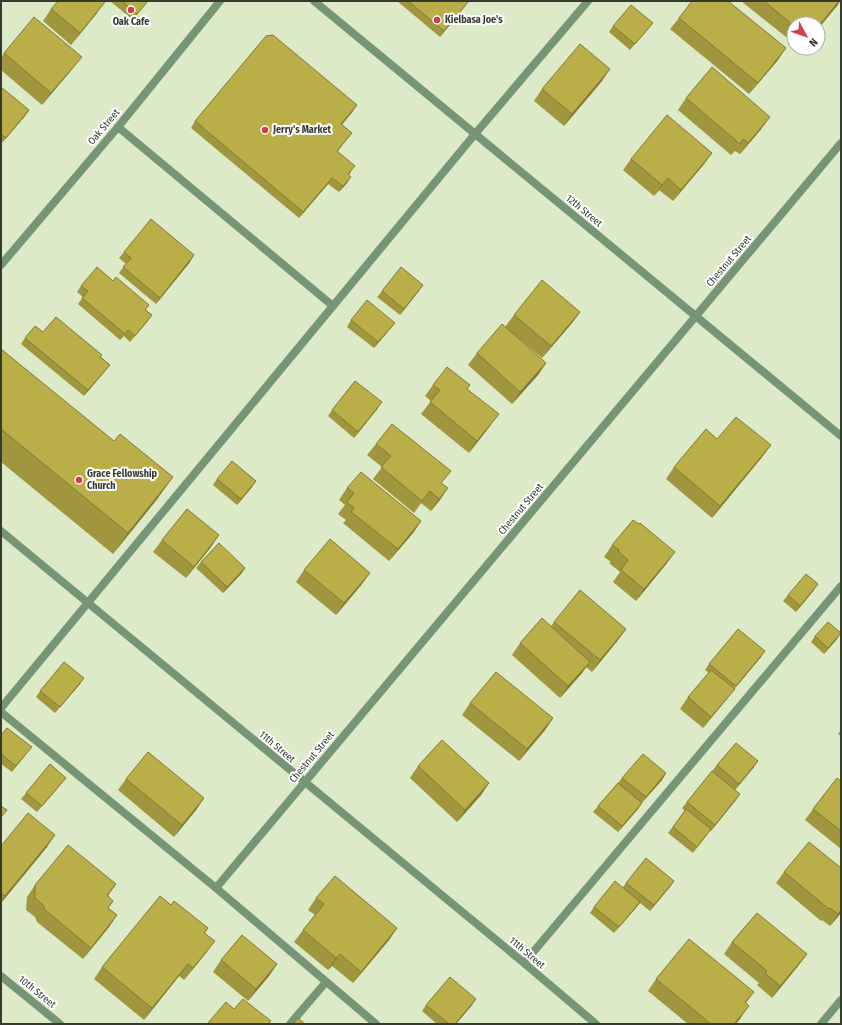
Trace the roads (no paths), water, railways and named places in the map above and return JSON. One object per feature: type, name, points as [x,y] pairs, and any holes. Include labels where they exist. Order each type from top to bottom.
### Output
[{"type":"street","name":"Oak Street","points":[[1,265],[118,127],[220,1]]},
{"type":"street","name":"12th Street","points":[[314,1],[841,436]]},
{"type":"street","points":[[1,708],[475,134],[588,1]]},
{"type":"street","points":[[118,127],[333,306]]},
{"type":"street","name":"Chestnut Street","points":[[216,888],[841,143]]},
{"type":"street","name":"11th Street","points":[[1,531],[596,1024]]},
{"type":"street","points":[[524,963],[841,586]]},
{"type":"street","points":[[1,712],[216,888],[376,1024]]},
{"type":"street","name":"10th Street","points":[[1,976],[60,1024]]},
{"type":"street","points":[[290,1024],[326,982]]},
{"type":"street","points":[[821,1024],[841,1000]]},
{"type":"place","name":"Oak Cafe","points":[[131,10]]},
{"type":"place","name":"Kielbasa Joe's","points":[[437,20]]},
{"type":"place","name":"Jerry's Market","points":[[265,130]]},
{"type":"place","name":"Grace Fellowship Church","points":[[79,480]]}]
